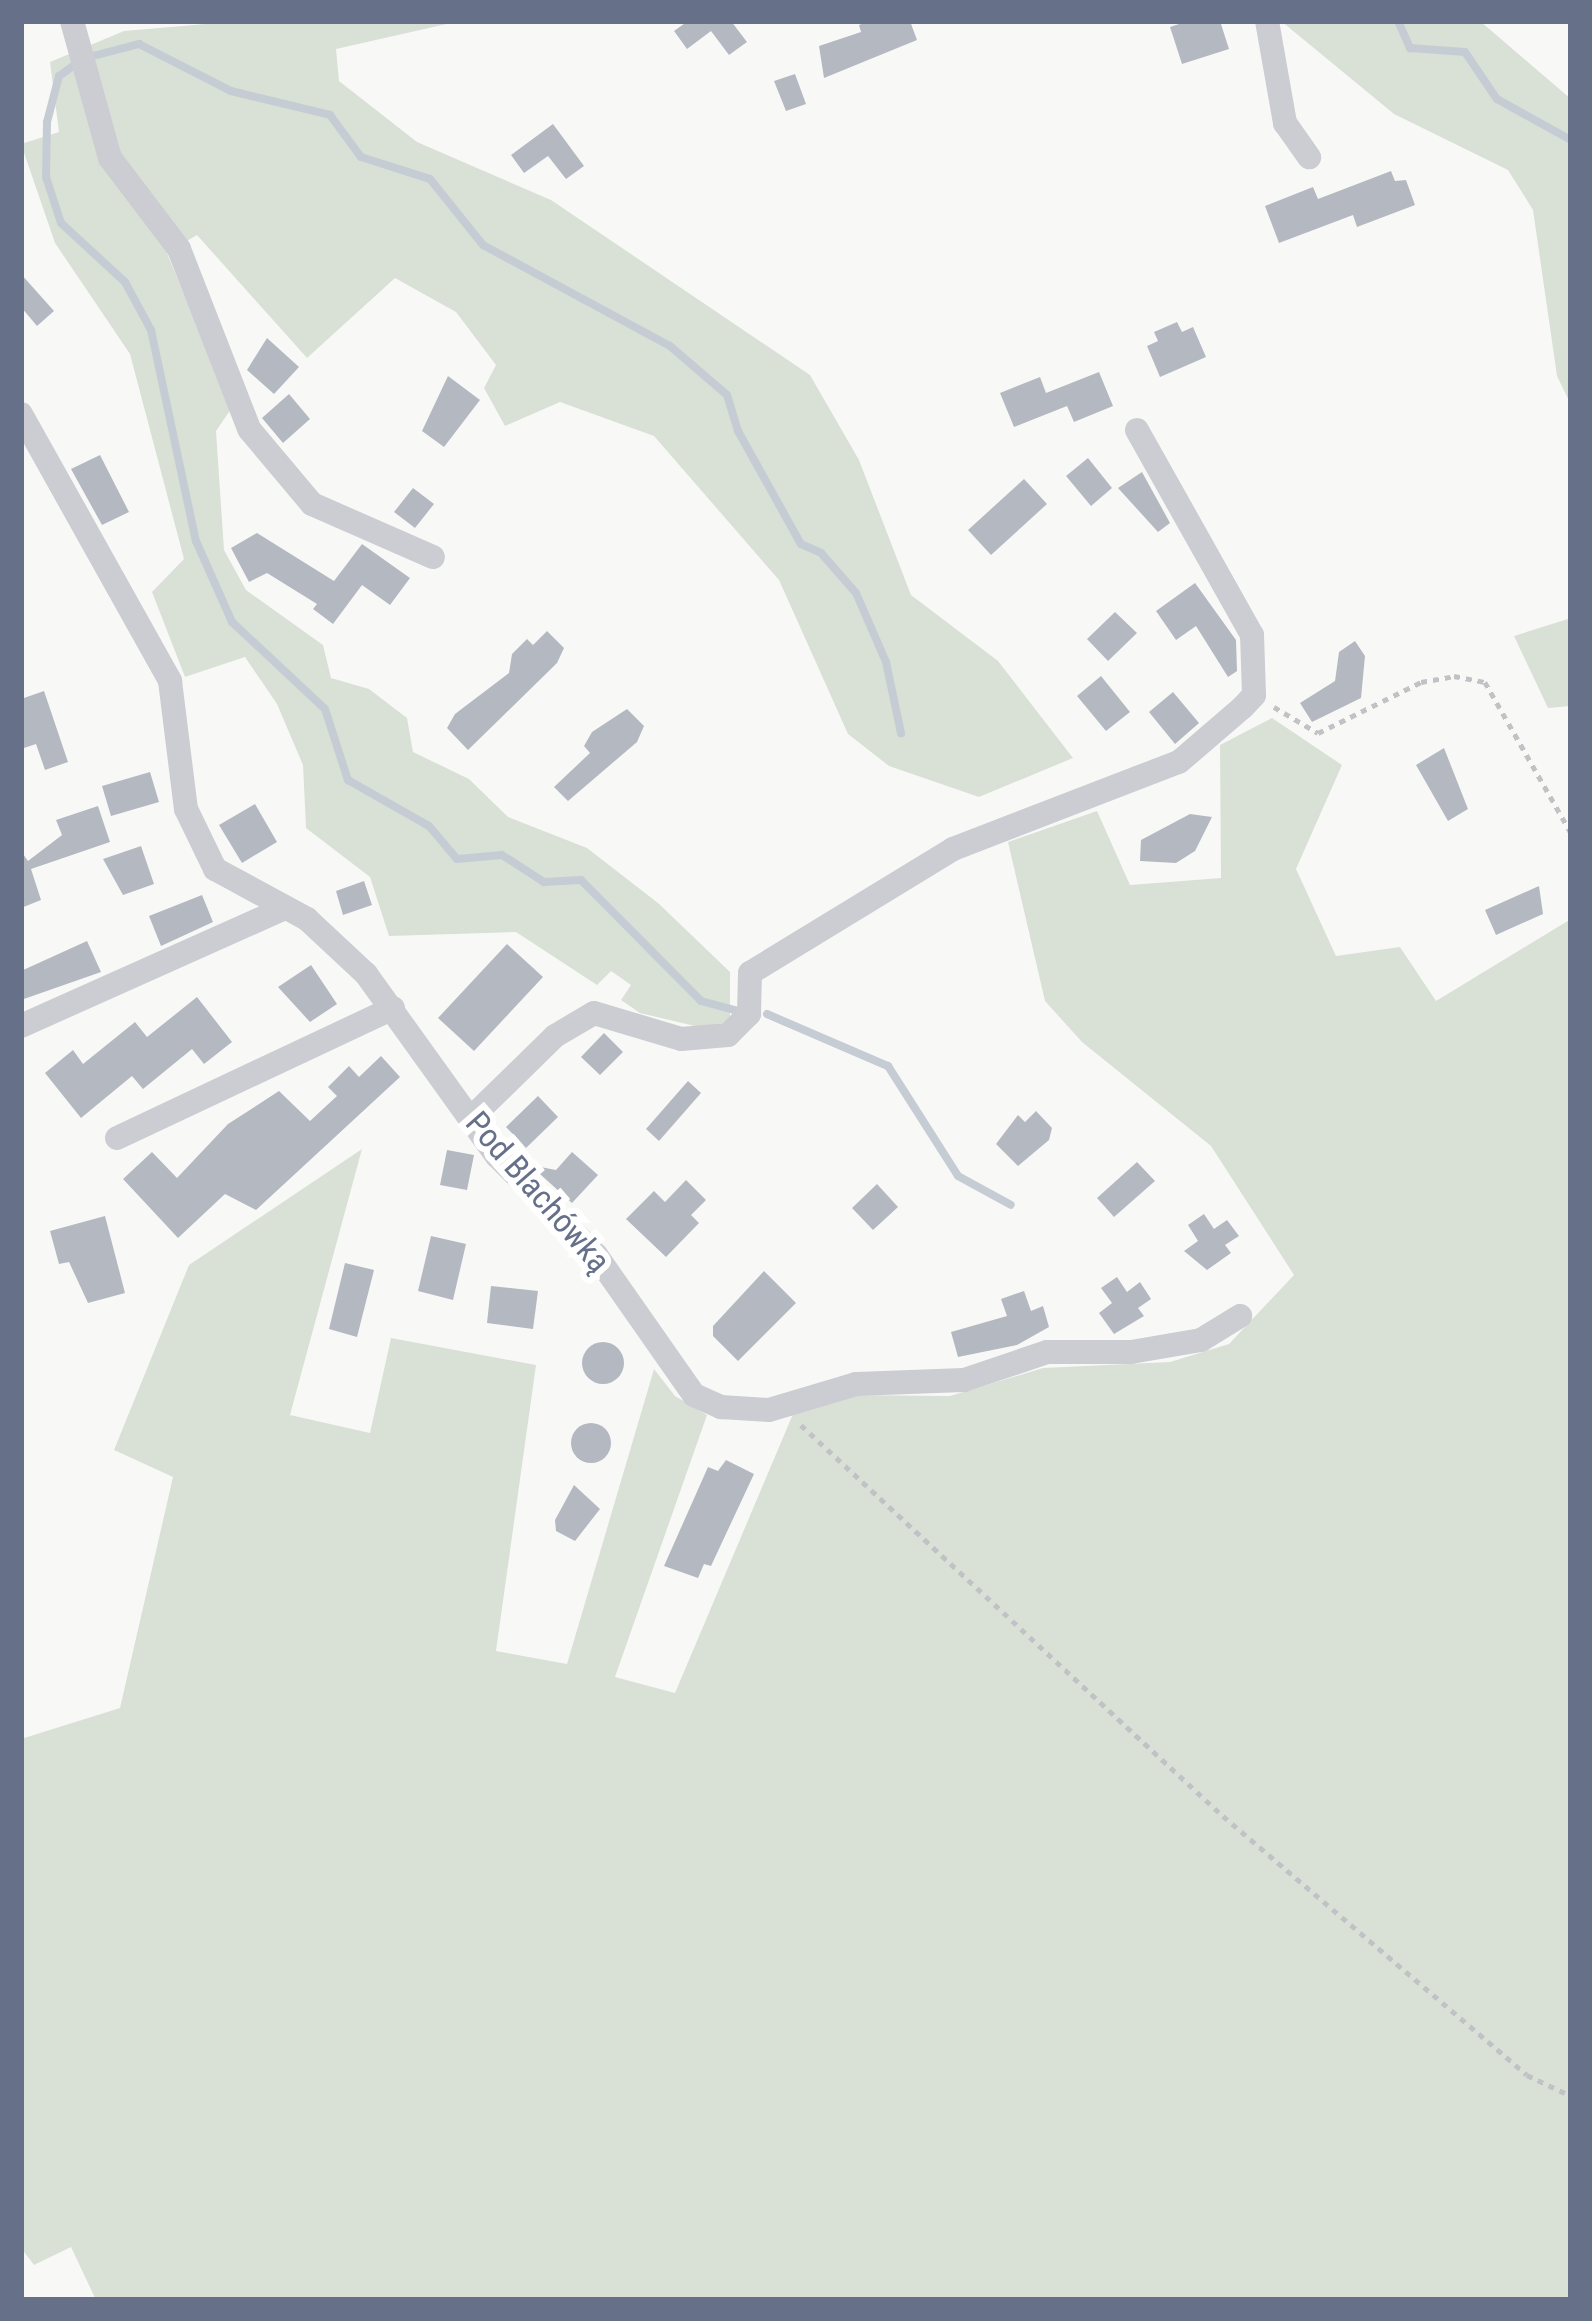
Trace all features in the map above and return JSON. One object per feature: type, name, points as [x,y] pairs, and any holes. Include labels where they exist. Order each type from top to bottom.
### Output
[{"type":"street","points":[[72,21],[110,158],[179,249],[249,429],[323,512],[433,556]]},
{"type":"street","points":[[1267,21],[1286,123],[1310,157]]},
{"type":"street","name":"Pod Blachówką","points":[[21,415],[170,681],[186,809],[202,851],[230,882],[327,934],[393,1008],[512,1173],[596,1255],[681,1383],[721,1407],[769,1410],[856,1384],[964,1380],[1047,1352],[1131,1352],[1201,1340],[1240,1316]]},
{"type":"street","points":[[471,1118],[555,1036],[595,1013],[681,1039],[728,1035],[749,1014],[749,973],[952,849],[1179,762],[1253,695],[1252,635],[1137,430]]},
{"type":"street","points":[[21,1026],[283,909]]},
{"type":"street","points":[[117,1138],[393,1008]]},
{"type":"path","points":[[1253,695],[1318,733],[1421,682],[1454,676],[1486,682],[1571,833]]},
{"type":"path","points":[[769,1410],[817,1439],[1222,1816],[1527,2075],[1571,2096]]},
{"type":"shaded area","points":[[240,21],[460,21],[336,49],[339,81],[417,142],[551,200],[810,375],[859,460],[911,595],[998,661],[1073,758],[979,797],[889,766],[848,734],[779,580],[654,436],[560,402],[505,426],[484,388],[496,365],[456,312],[395,278],[307,358],[197,235],[167,253],[231,409],[216,431],[224,550],[246,590],[323,645],[331,678],[369,689],[407,718],[413,752],[469,779],[508,817],[587,848],[658,903],[730,972],[730,1022],[699,1027],[640,1013],[621,1000],[631,985],[611,971],[597,985],[516,932],[389,936],[370,877],[306,828],[303,765],[277,704],[245,657],[185,677],[152,592],[184,559],[130,354],[55,243],[21,144],[59,132],[50,62],[124,31]]},
{"type":"shaded area","points":[[1281,21],[1480,21],[1571,99],[1571,405],[1557,376],[1533,210],[1508,170],[1394,114]]},
{"type":"shaded area","points":[[1571,618],[1571,706],[1548,708],[1514,636]]},
{"type":"shaded area","points":[[1272,718],[1342,765],[1296,869],[1336,956],[1400,947],[1436,1001],[1571,919],[1571,2300],[96,2300],[71,2247],[34,2265],[21,2248],[21,1739],[120,1708],[173,1477],[114,1450],[189,1265],[362,1149],[290,1415],[370,1433],[391,1338],[536,1365],[496,1651],[567,1664],[654,1369],[675,1396],[707,1415],[615,1677],[675,1693],[793,1414],[849,1395],[950,1396],[1043,1368],[1170,1362],[1229,1344],[1294,1275],[1211,1146],[1082,1042],[1045,1001],[1008,842],[1097,811],[1130,885],[1221,878],[1220,745]]},
{"type":"building","points":[[688,21],[731,21],[747,42],[729,55],[711,31],[687,49],[674,31]]},
{"type":"building","points":[[910,21],[917,40],[824,78],[819,46],[861,32],[859,25]]},
{"type":"building","points":[[1188,21],[1220,21],[1229,49],[1182,64],[1170,27]]},
{"type":"building","points":[[795,74],[806,104],[786,111],[774,81]]},
{"type":"building","points":[[553,124],[584,166],[566,179],[548,156],[524,173],[511,155]]},
{"type":"building","points":[[1391,171],[1395,181],[1406,180],[1415,205],[1357,227],[1353,215],[1279,243],[1265,206],[1313,187],[1318,199]]},
{"type":"building","points":[[21,274],[54,311],[37,326],[21,307]]},
{"type":"building","points":[[1177,322],[1182,332],[1193,327],[1206,357],[1160,377],[1147,346],[1158,341],[1154,332]]},
{"type":"building","points":[[267,338],[299,367],[274,394],[247,370]]},
{"type":"building","points":[[1099,372],[1113,406],[1074,422],[1067,406],[1014,427],[1000,393],[1040,377],[1046,393]]},
{"type":"building","points":[[448,376],[480,400],[444,447],[422,431]]},
{"type":"building","points":[[289,394],[310,419],[283,443],[262,418]]},
{"type":"building","points":[[100,455],[129,512],[102,525],[71,469]]},
{"type":"building","points":[[1088,458],[1112,488],[1091,506],[1066,476]]},
{"type":"building","points":[[1142,472],[1170,523],[1158,532],[1118,488]]},
{"type":"building","points":[[1024,479],[1047,504],[991,555],[968,530]]},
{"type":"building","points":[[413,488],[434,504],[415,528],[394,512]]},
{"type":"building","points":[[257,533],[334,581],[362,544],[410,578],[390,605],[362,585],[333,624],[313,609],[317,604],[267,573],[249,582],[231,548]]},
{"type":"building","points":[[1195,583],[1236,640],[1237,671],[1228,677],[1196,626],[1176,640],[1156,611]]},
{"type":"building","points":[[1115,612],[1137,633],[1108,661],[1087,639]]},
{"type":"building","points":[[547,631],[564,648],[557,663],[468,750],[447,728],[455,714],[509,673],[512,654],[527,639],[533,645]]},
{"type":"building","points":[[1355,641],[1365,656],[1361,698],[1312,722],[1300,703],[1335,681],[1339,652]]},
{"type":"building","points":[[1101,676],[1130,712],[1106,731],[1077,696]]},
{"type":"building","points":[[44,691],[68,762],[45,770],[36,744],[21,749],[21,699]]},
{"type":"building","points":[[1173,692],[1199,723],[1175,744],[1149,712]]},
{"type":"building","points":[[627,709],[644,726],[637,742],[568,801],[554,787],[590,753],[584,746],[592,732]]},
{"type":"building","points":[[1444,748],[1468,809],[1448,821],[1416,765]]},
{"type":"building","points":[[150,772],[159,802],[111,816],[102,786]]},
{"type":"building","points":[[255,804],[277,842],[242,863],[219,825]]},
{"type":"building","points":[[98,806],[110,842],[31,869],[41,900],[21,908],[21,851],[28,861],[62,835],[56,820]]},
{"type":"building","points":[[1190,814],[1212,817],[1195,851],[1176,863],[1140,861],[1141,840]]},
{"type":"building","points":[[141,846],[154,884],[123,895],[103,859]]},
{"type":"building","points":[[364,881],[372,905],[343,915],[336,891]]},
{"type":"building","points":[[1539,886],[1543,914],[1496,935],[1485,910]]},
{"type":"building","points":[[202,895],[213,922],[161,946],[149,916]]},
{"type":"building","points":[[87,941],[101,972],[21,1000],[21,971]]},
{"type":"building","points":[[507,944],[543,977],[474,1051],[438,1018]]},
{"type":"building","points":[[311,965],[337,1004],[310,1022],[278,987]]},
{"type":"building","points":[[197,997],[232,1042],[204,1064],[192,1049],[143,1089],[132,1076],[81,1118],[45,1073],[73,1050],[83,1064],[135,1022],[147,1037]]},
{"type":"building","points":[[604,1033],[623,1052],[600,1075],[581,1057]]},
{"type":"building","points":[[381,1056],[400,1077],[256,1210],[225,1194],[178,1238],[123,1179],[152,1152],[177,1178],[228,1124],[279,1091],[310,1121],[337,1096],[328,1087],[349,1066],[359,1077]]},
{"type":"building","points":[[688,1081],[701,1093],[659,1141],[646,1129]]},
{"type":"building","points":[[538,1096],[558,1117],[526,1148],[506,1127]]},
{"type":"building","points":[[1036,1111],[1052,1128],[1049,1140],[1018,1166],[996,1144],[1018,1115],[1025,1122]]},
{"type":"building","points":[[447,1150],[474,1155],[467,1190],[440,1185]]},
{"type":"building","points":[[572,1152],[598,1175],[572,1203],[530,1165],[556,1170]]},
{"type":"building","points":[[1137,1162],[1155,1181],[1114,1217],[1097,1198]]},
{"type":"building","points":[[686,1180],[706,1200],[691,1215],[699,1223],[666,1257],[626,1219],[654,1191],[665,1202]]},
{"type":"building","points":[[877,1184],[898,1207],[873,1230],[852,1208]]},
{"type":"building","points":[[1204,1214],[1214,1229],[1227,1220],[1239,1236],[1225,1245],[1231,1253],[1207,1270],[1184,1251],[1198,1241],[1188,1225]]},
{"type":"building","points":[[105,1216],[125,1293],[88,1303],[69,1262],[59,1264],[50,1231]]},
{"type":"building","points":[[431,1236],[466,1244],[453,1300],[418,1291]]},
{"type":"building","points":[[345,1263],[374,1270],[357,1337],[329,1329]]},
{"type":"building","points":[[764,1271],[796,1303],[738,1361],[713,1336],[713,1326]]},
{"type":"building","points":[[1117,1277],[1127,1292],[1140,1282],[1151,1299],[1138,1308],[1144,1316],[1114,1334],[1099,1313],[1112,1303],[1101,1288]]},
{"type":"building","points":[[491,1286],[538,1291],[533,1329],[487,1323]]},
{"type":"building","points":[[1024,1291],[1031,1311],[1043,1306],[1049,1327],[1017,1345],[958,1357],[951,1332],[1007,1316],[1001,1299]]},
{"type":"building","points":[[603,1342],[618,1348],[624,1363],[618,1378],[603,1384],[588,1378],[582,1363],[588,1348]]},
{"type":"building","points":[[591,1423],[605,1429],[611,1443],[605,1457],[591,1463],[577,1457],[571,1443],[577,1429]]},
{"type":"building","points":[[726,1460],[754,1474],[711,1566],[704,1564],[698,1578],[664,1566],[708,1467],[718,1471]]},
{"type":"building","points":[[574,1485],[600,1509],[575,1541],[556,1531],[555,1520]]},
{"type":"waterway","points":[[1398,21],[1410,48],[1465,52],[1497,99],[1571,140]]},
{"type":"waterway","points":[[93,56],[139,44],[231,91],[330,115],[361,157],[430,179],[483,245],[670,346],[727,395],[738,431],[801,544],[821,553],[856,593],[886,662],[901,733]]},
{"type":"waterway","points":[[73,66],[59,76],[47,122],[46,177],[61,223],[125,282],[151,330],[196,541],[232,622],[325,709],[348,780],[429,826],[457,859],[502,855],[544,882],[581,880],[701,1001],[739,1011]]},
{"type":"waterway","points":[[767,1014],[888,1066],[958,1176],[1011,1205]]}]
